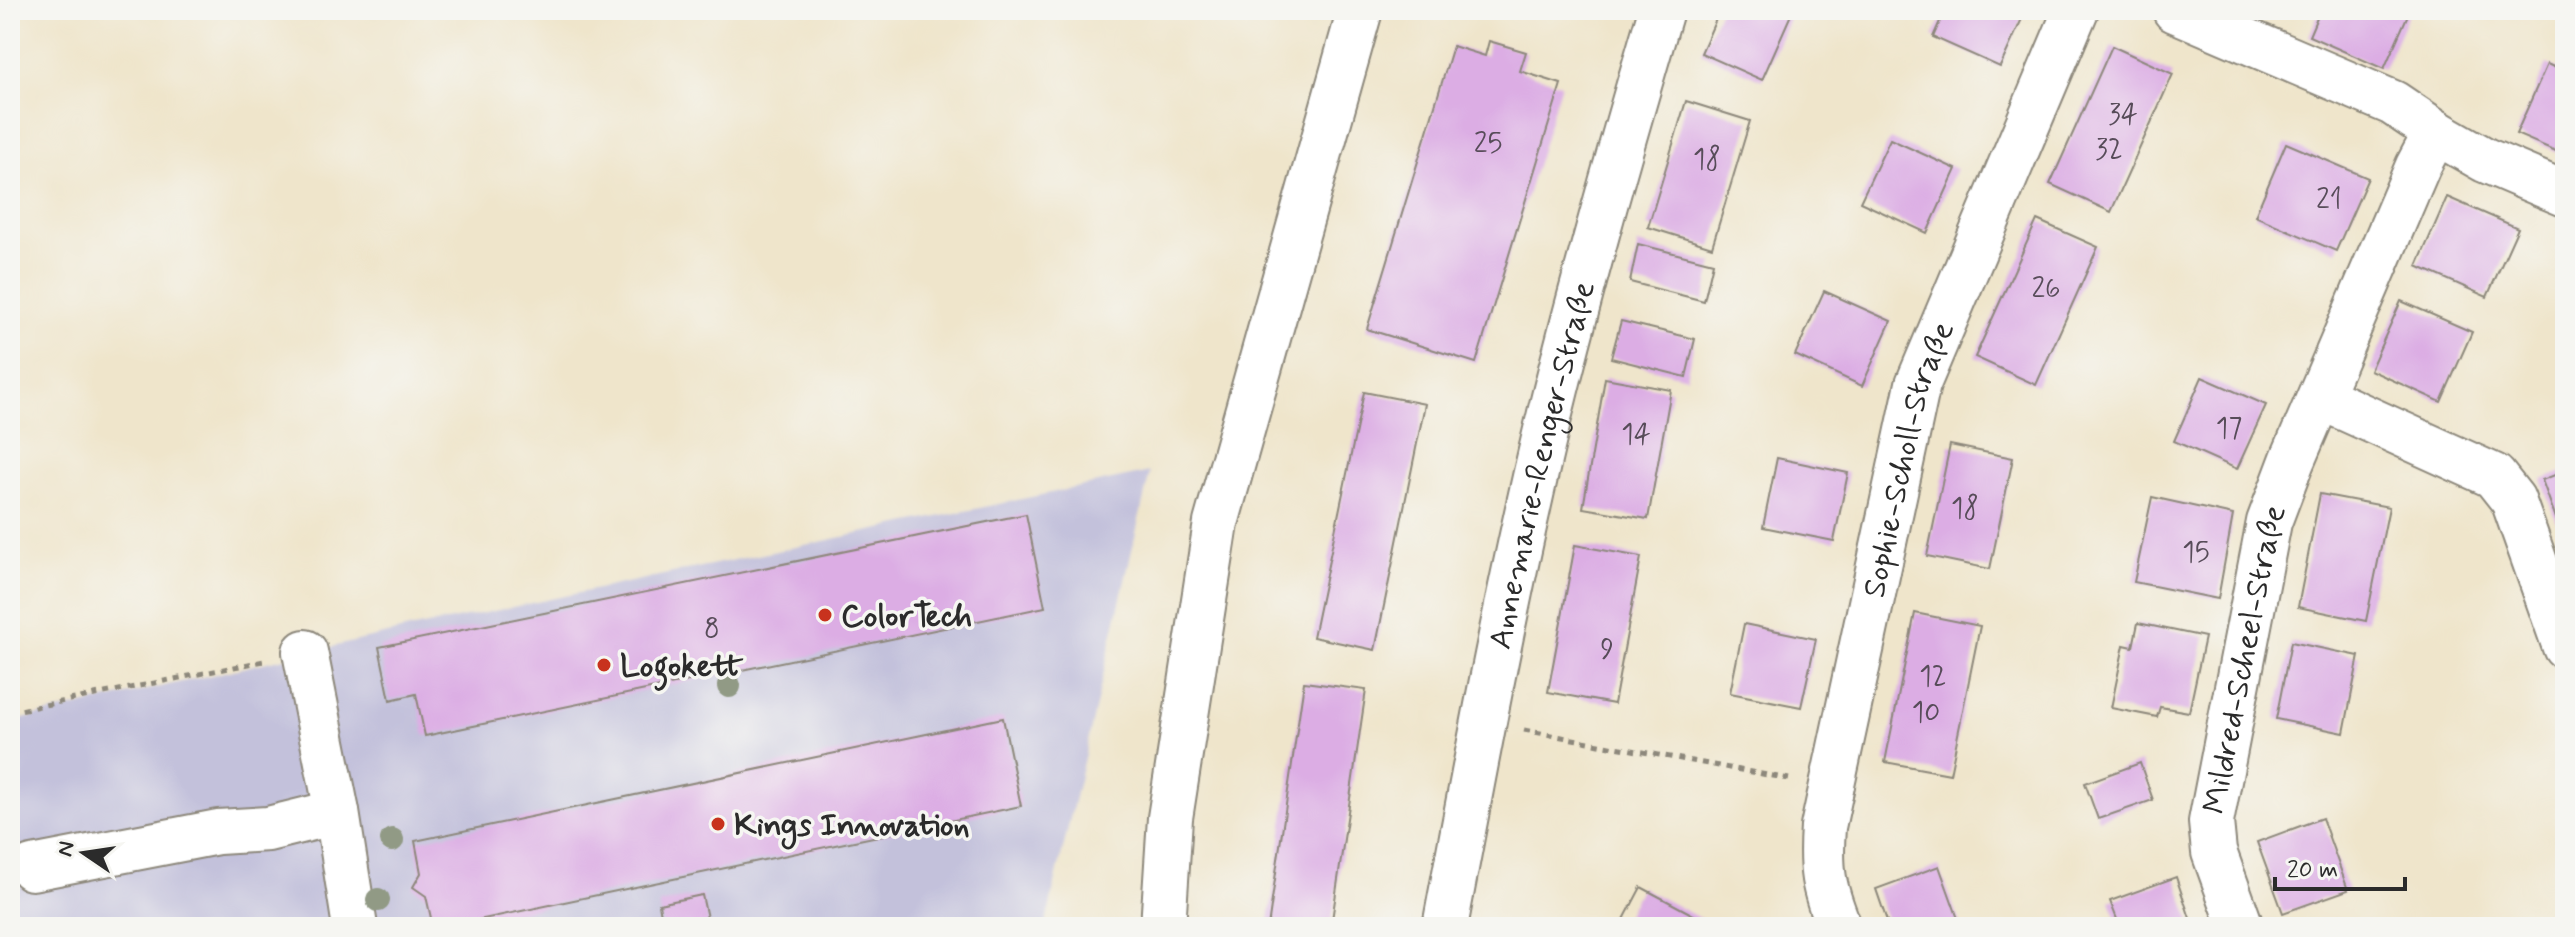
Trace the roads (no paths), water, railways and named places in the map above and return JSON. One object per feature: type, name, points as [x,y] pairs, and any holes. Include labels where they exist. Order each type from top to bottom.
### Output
[{"type":"street","points":[[1163,927],[1170,818],[1216,523],[1360,10]]},
{"type":"street","name":"Annemarie-Renger-Straße","points":[[1445,927],[1484,723],[1546,432],[1580,293],[1661,10]]},
{"type":"street","name":"Sophie-Scholl-Straße","points":[[1839,927],[1825,891],[1821,858],[1823,827],[1918,384],[2076,10]]},
{"type":"street","points":[[2175,10],[2393,103],[2485,160],[2565,194]]},
{"type":"street","name":"Mildred-Scheel-Straße","points":[[2241,927],[2214,852],[2211,822],[2269,522],[2418,166],[2436,132]]},
{"type":"street","points":[[2320,397],[2494,476],[2513,500],[2565,647]]},
{"type":"street","points":[[305,652],[337,812],[355,927]]},
{"type":"street","points":[[32,868],[218,832],[268,829],[337,812]]},
{"type":"place","name":"ColorTech","points":[[825,615]]},
{"type":"place","name":"Logokett","points":[[604,665]]},
{"type":"place","name":"Kings Innovation","points":[[718,824]]}]
